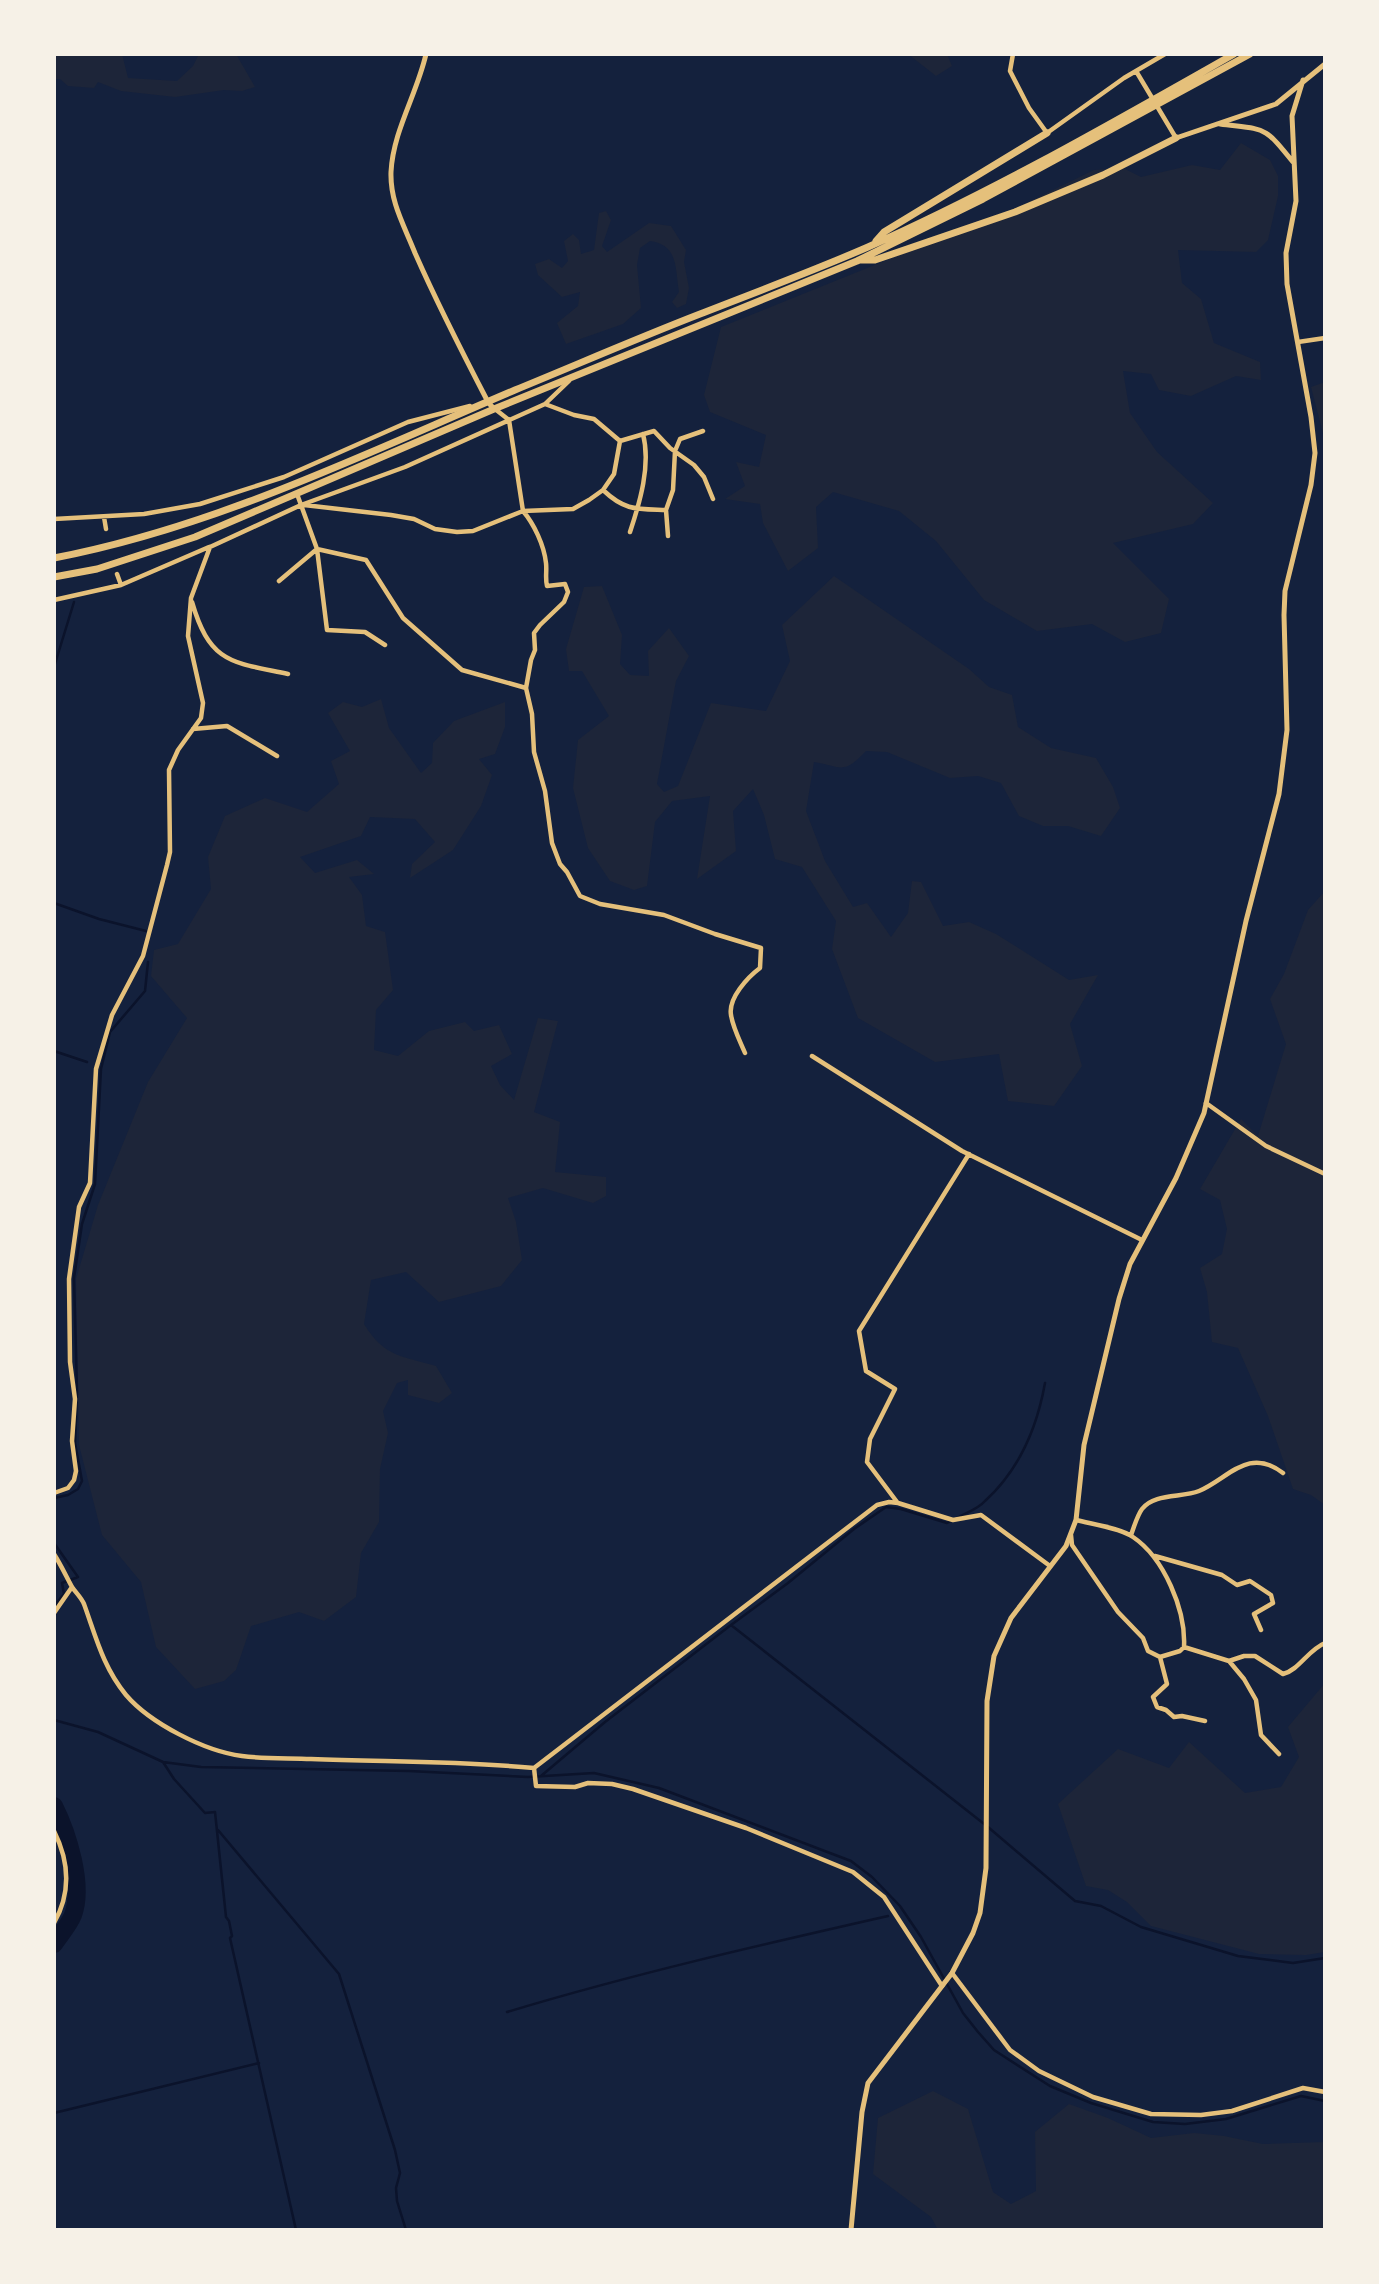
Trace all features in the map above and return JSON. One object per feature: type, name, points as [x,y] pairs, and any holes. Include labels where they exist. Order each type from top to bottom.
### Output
[{"type":"highway","points":[[1198,79],[1234,54]]},
{"type":"highway","points":[[54,577],[97,569],[195,537],[494,409],[857,261],[983,199],[1198,79],[1250,54]]},
{"type":"highway","points":[[54,558],[127,542],[227,510],[295,484],[701,313],[781,284],[872,245],[944,212],[1125,120]]},
{"type":"highway","points":[[872,245],[884,232],[1047,133]]},
{"type":"highway","points":[[857,261],[875,260],[990,222],[1071,190],[1176,138]]},
{"type":"street","points":[[426,54],[396,143],[391,171],[393,198],[400,222],[488,402],[509,420],[523,511],[533,522],[542,546],[547,586],[565,584],[568,592],[564,601],[534,634],[535,650],[527,688],[534,752],[545,791],[552,843],[560,864],[580,896],[600,904],[664,915],[761,948],[760,968],[752,974],[734,998],[730,1013],[746,1053]]},
{"type":"street","points":[[1013,54],[1010,71],[1029,108],[1047,133],[1165,54]]},
{"type":"street","points":[[1136,71],[1176,138],[1276,104],[1325,64]]},
{"type":"street","points":[[851,2230],[862,2112],[868,2082],[952,1973],[973,1933],[980,1913],[986,1868],[987,1701],[994,1656],[1012,1618],[1066,1546],[1076,1520],[1084,1445],[1119,1299],[1130,1264],[1176,1178],[1206,1103],[1246,921],[1279,794],[1287,730],[1285,591],[1311,485],[1315,453],[1314,433],[1287,284],[1286,253],[1296,201],[1292,116],[1303,80]]},
{"type":"street","points":[[1218,124],[1262,129],[1270,134],[1293,162]]},
{"type":"street","points":[[1298,342],[1325,338]]},
{"type":"street","points":[[54,600],[121,585],[301,505],[405,467],[545,404],[575,376]]},
{"type":"street","points":[[54,519],[145,514],[200,504],[284,477],[408,422],[488,402]]},
{"type":"street","points":[[545,404],[594,419],[620,441]]},
{"type":"street","points":[[620,441],[654,431],[694,465],[704,477],[713,499]]},
{"type":"street","points":[[668,536],[666,510],[673,490],[675,451],[680,439],[704,431]]},
{"type":"street","points":[[630,532],[638,509],[648,451],[643,434]]},
{"type":"street","points":[[301,505],[391,515],[414,519],[435,529],[472,531],[523,511],[573,509],[603,490],[614,474],[620,441]]},
{"type":"street","points":[[603,490],[618,504],[638,509],[666,510]]},
{"type":"street","points":[[296,494],[317,549],[327,630],[365,632],[385,645]]},
{"type":"street","points":[[104,517],[106,529]]},
{"type":"street","points":[[54,1493],[68,1488],[76,1471],[72,1441],[75,1399],[70,1362],[69,1279],[79,1207],[90,1183],[96,1069],[112,1016],[143,956],[170,852],[169,770],[178,750],[201,718],[203,703],[188,636],[191,598],[210,547]]},
{"type":"street","points":[[279,581],[317,549]]},
{"type":"street","points":[[317,549],[366,560],[403,618],[462,670],[527,688]]},
{"type":"street","points":[[117,574],[121,585]]},
{"type":"street","points":[[191,598],[210,645],[231,662],[288,674]]},
{"type":"street","points":[[192,730],[227,726],[277,756]]},
{"type":"street","points":[[812,1056],[968,1154],[1142,1240]]},
{"type":"street","points":[[1206,1103],[1266,1146],[1325,1174]]},
{"type":"street","points":[[898,1503],[867,1462],[870,1439],[895,1389],[866,1371],[859,1331],[968,1154]]},
{"type":"street","points":[[1131,1535],[1142,1509],[1151,1502],[1198,1491],[1236,1467],[1265,1463],[1283,1473]]},
{"type":"street","points":[[54,1554],[84,1604],[92,1633],[109,1672],[127,1696],[160,1724],[200,1744],[240,1756],[483,1763],[534,1768],[877,1506],[889,1502],[898,1503],[953,1520],[981,1515],[1050,1566]]},
{"type":"street","points":[[1076,1520],[1131,1535],[1154,1556],[1182,1616],[1184,1647]]},
{"type":"street","points":[[1071,1534],[1072,1545],[1118,1612],[1143,1638],[1148,1651],[1160,1657],[1180,1651],[1184,1647]]},
{"type":"street","points":[[1154,1556],[1222,1575],[1237,1585],[1250,1581],[1271,1595],[1273,1603],[1254,1614],[1261,1630]]},
{"type":"street","points":[[54,1613],[72,1587]]},
{"type":"street","points":[[1229,1661],[1255,1656],[1283,1674],[1290,1672],[1301,1659],[1325,1643]]},
{"type":"street","points":[[1184,1647],[1229,1661],[1256,1700],[1261,1735],[1279,1754]]},
{"type":"street","points":[[1160,1657],[1167,1684],[1153,1697],[1157,1707],[1174,1717],[1205,1721]]},
{"type":"street","points":[[534,1768],[536,1786],[575,1787],[600,1783],[633,1789],[746,1828],[853,1872],[884,1897],[942,1986]]},
{"type":"street","points":[[54,1830],[61,1844],[67,1884],[65,1901],[54,1923]]},
{"type":"street","points":[[952,1973],[1010,2050],[1022,2060],[1039,2071],[1114,2104],[1152,2114],[1201,2115],[1250,2107],[1303,2088],[1325,2092]]},
{"type":"shaded area","points":[[54,54],[122,54],[128,78],[177,81],[193,66],[199,54],[236,54],[255,87],[242,91],[224,90],[175,97],[121,91],[98,82],[94,88],[68,86],[60,79],[54,79]]},
{"type":"shaded area","points":[[908,54],[947,54],[952,66],[936,76]]},
{"type":"shaded area","points":[[1241,143],[1270,160],[1278,176],[1278,196],[1268,240],[1256,252],[1178,250],[1182,283],[1201,299],[1214,343],[1260,362],[1261,380],[1236,376],[1191,396],[1159,390],[1151,374],[1123,371],[1130,413],[1157,452],[1213,503],[1193,524],[1113,543],[1169,599],[1161,633],[1125,642],[1092,624],[1037,631],[984,600],[936,541],[899,511],[833,492],[816,507],[818,548],[788,571],[763,523],[760,504],[725,499],[745,486],[736,462],[759,467],[766,435],[710,412],[704,395],[721,327],[1016,208],[1094,170],[1123,168],[1141,177],[1192,165],[1220,170]]},
{"type":"shaded area","points":[[606,211],[611,220],[602,246],[607,252],[649,223],[671,226],[686,250],[684,262],[689,288],[686,304],[677,308],[672,302],[679,292],[671,253],[659,243],[650,241],[640,248],[637,265],[641,308],[623,324],[566,344],[557,323],[578,306],[580,292],[562,297],[538,275],[535,264],[549,259],[562,268],[568,261],[564,241],[573,234],[579,240],[581,254],[594,250],[599,213]]},
{"type":"shaded area","points":[[1325,382],[1325,441],[1311,387]]},
{"type":"shaded area","points":[[834,576],[969,669],[989,687],[1012,695],[1018,727],[1051,748],[1096,758],[1113,787],[1120,808],[1101,836],[1068,826],[1043,826],[1019,816],[1001,783],[978,776],[950,778],[887,752],[866,751],[852,764],[842,767],[814,762],[806,811],[825,861],[853,907],[867,903],[891,937],[908,913],[912,881],[921,882],[943,926],[969,922],[996,934],[1069,980],[1098,975],[1070,1024],[1082,1066],[1054,1106],[1008,1101],[999,1054],[935,1062],[858,1018],[832,949],[836,921],[802,867],[775,859],[764,815],[753,789],[733,811],[736,851],[697,879],[710,796],[672,801],[655,822],[647,886],[634,890],[610,881],[588,848],[573,788],[578,740],[609,716],[582,671],[569,671],[566,649],[584,587],[602,586],[622,635],[620,664],[630,675],[649,676],[648,651],[669,628],[689,656],[676,681],[657,784],[664,792],[678,786],[711,703],[766,711],[790,661],[782,625]]},
{"type":"shaded area","points":[[381,699],[389,728],[421,773],[432,763],[433,743],[454,721],[505,702],[505,727],[495,754],[479,759],[492,775],[481,806],[453,850],[410,878],[412,864],[435,842],[415,819],[370,817],[361,836],[300,857],[315,873],[357,860],[374,874],[349,877],[362,895],[366,926],[385,932],[393,990],[376,1010],[374,1050],[398,1056],[429,1031],[465,1022],[474,1031],[499,1025],[512,1054],[491,1066],[500,1085],[514,1100],[538,1018],[558,1021],[534,1112],[560,1122],[555,1172],[606,1177],[606,1196],[593,1203],[543,1188],[508,1198],[516,1222],[522,1260],[501,1286],[439,1302],[406,1272],[371,1280],[364,1324],[371,1335],[395,1354],[436,1366],[452,1393],[439,1403],[408,1395],[408,1380],[397,1383],[383,1411],[388,1433],[380,1469],[379,1522],[361,1553],[356,1597],[324,1621],[299,1612],[251,1626],[236,1670],[224,1681],[195,1689],[156,1647],[141,1582],[102,1535],[79,1445],[76,1279],[98,1205],[148,1082],[187,1018],[151,976],[154,950],[178,944],[211,889],[208,857],[225,816],[265,798],[307,812],[339,784],[331,761],[350,751],[328,713],[343,702],[362,707]]},
{"type":"shaded area","points":[[1325,891],[1325,1505],[1311,1495],[1293,1489],[1268,1416],[1238,1348],[1212,1342],[1207,1292],[1200,1268],[1222,1254],[1227,1229],[1220,1200],[1200,1189],[1241,1119],[1258,1136],[1286,1044],[1270,999],[1284,974],[1308,910]]},
{"type":"shaded area","points":[[1325,1683],[1325,1952],[1306,1955],[1259,1954],[1151,1926],[1127,1902],[1108,1890],[1086,1886],[1058,1804],[1118,1749],[1169,1768],[1189,1742],[1245,1793],[1281,1787],[1299,1757],[1288,1727]]},
{"type":"shaded area","points":[[933,2091],[968,2109],[993,2192],[1011,2204],[1036,2191],[1035,2132],[1069,2104],[1151,2138],[1194,2133],[1263,2144],[1325,2142],[1325,2230],[938,2230],[931,2217],[873,2174],[878,2118]]},
{"type":"waterway","points":[[54,667],[74,602]]},
{"type":"waterway","points":[[54,903],[99,919],[146,931]]},
{"type":"waterway","points":[[54,1498],[68,1495],[78,1489],[82,1481],[75,1443],[77,1392],[74,1278],[82,1224],[95,1184],[101,1069],[110,1032],[145,991],[148,962]]},
{"type":"waterway","points":[[54,1051],[87,1062]]},
{"type":"waterway","points":[[957,1518],[982,1504],[1008,1476],[1031,1432],[1045,1383]]},
{"type":"waterway","points":[[731,1625],[886,1507],[947,1523],[951,1521]]},
{"type":"waterway","points":[[54,1543],[78,1577],[62,1583],[64,1594],[54,1606]]},
{"type":"waterway","points":[[541,1776],[605,1722],[731,1625],[988,1827],[1075,1901],[1101,1906],[1141,1927],[1238,1956],[1293,1963],[1325,1958]]},
{"type":"waterway","points":[[54,1720],[98,1732],[163,1762],[201,1767],[409,1771],[528,1777],[594,1773],[659,1788],[851,1861],[872,1877],[900,1906],[921,1937],[963,2013],[978,2032],[994,2050],[1050,2086],[1091,2103],[1153,2122],[1185,2124],[1226,2119],[1301,2096],[1325,2101]]},
{"type":"waterway","points":[[163,1762],[174,1779],[205,1813],[215,1812],[226,1917],[232,1936],[230,1938],[296,2230]]},
{"type":"waterway","points":[[54,1806],[69,1845],[77,1889],[73,1915],[54,1944]]},
{"type":"waterway","points":[[218,1830],[339,1974],[395,2150],[400,2173],[396,2188],[397,2201],[406,2230]]},
{"type":"waterway","points":[[507,2012],[744,1949],[888,1916]]},
{"type":"waterway","points":[[54,2113],[259,2063]]}]
